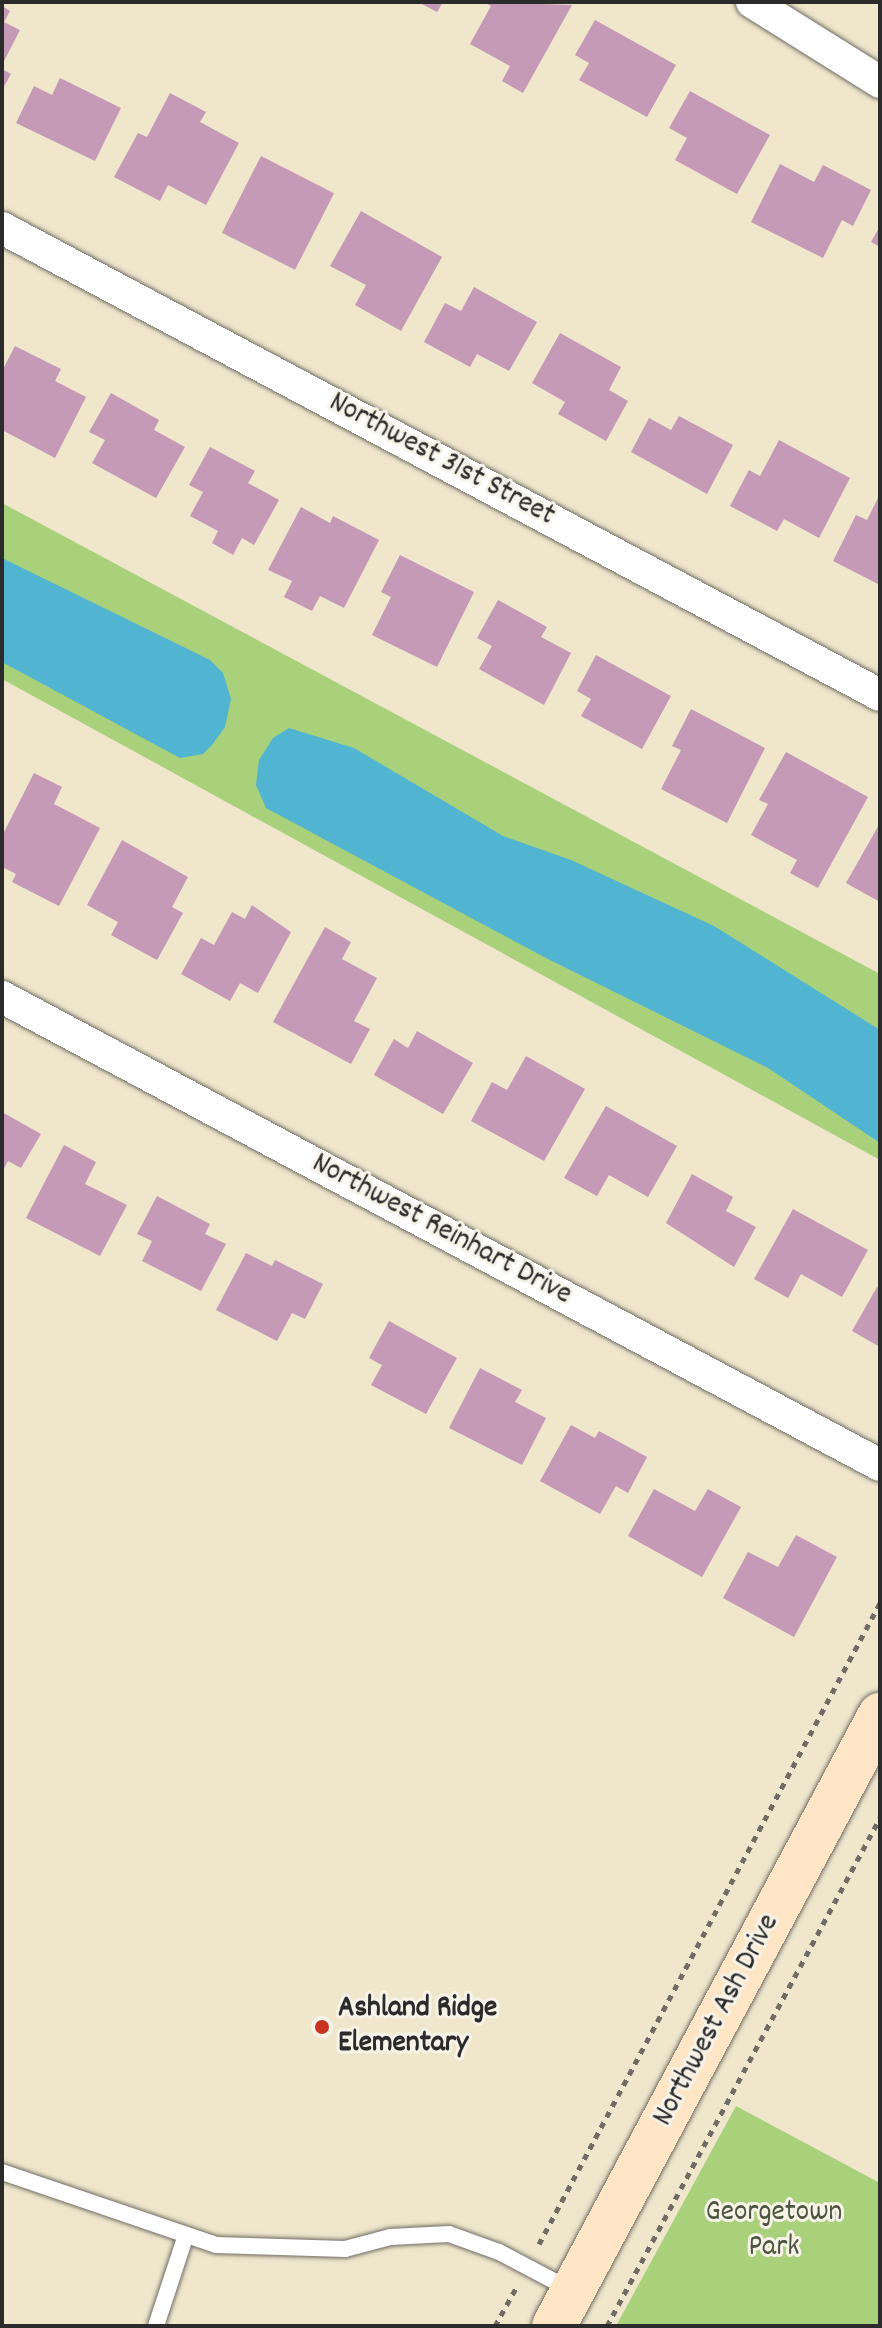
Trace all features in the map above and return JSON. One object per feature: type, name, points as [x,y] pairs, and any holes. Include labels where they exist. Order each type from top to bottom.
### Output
[{"type":"street","points":[[752,2],[880,82]]},
{"type":"street","name":"Northwest 31st Street","points":[[2,228],[880,695]]},
{"type":"street","name":"Northwest Reinhart Drive","points":[[2,997],[880,1465]]},
{"type":"street","name":"Northwest Ash Drive","points":[[563,2308],[880,1715]]},
{"type":"lane","points":[[2,2172],[216,2245],[345,2249],[390,2237],[449,2234],[527,2267],[563,2308]]},
{"type":"lane","points":[[156,2326],[186,2235]]},
{"type":"path","points":[[495,2326],[880,1603]]},
{"type":"path","points":[[607,2326],[880,1818]]},
{"type":"green space","points":[[2,503],[880,974],[880,1160],[2,679]]},
{"type":"green space","name":"Georgetown Park","points":[[736,2106],[880,2183],[880,2326],[616,2326]]},
{"type":"water","points":[[2,558],[210,660],[223,673],[231,699],[225,727],[212,745],[203,754],[180,758],[2,662]]},
{"type":"water","points":[[289,728],[354,748],[503,836],[571,860],[714,926],[880,1030],[880,1143],[768,1068],[546,958],[266,808],[256,785],[259,760],[273,738]]},
{"type":"building","points":[[418,2],[443,2],[437,12]]},
{"type":"building","points":[[484,2],[572,5],[523,93],[502,81],[510,66],[470,44],[491,6]]},
{"type":"building","points":[[2,6],[10,11],[4,22],[20,30],[2,65]]},
{"type":"building","points":[[595,20],[676,65],[647,117],[579,80],[589,63],[575,55]]},
{"type":"building","points":[[2,69],[11,74],[2,90]]},
{"type":"building","points":[[60,78],[121,108],[95,161],[16,123],[34,86],[52,95]]},
{"type":"building","points":[[690,91],[770,135],[737,194],[675,160],[687,138],[669,128]]},
{"type":"building","points":[[170,93],[206,112],[200,122],[239,143],[206,205],[168,185],[160,201],[114,177],[138,133],[147,137]]},
{"type":"building","points":[[261,156],[334,193],[295,270],[222,233]]},
{"type":"building","points":[[780,164],[814,182],[823,165],[871,190],[853,226],[842,220],[823,258],[751,222]]},
{"type":"building","points":[[361,211],[442,257],[401,331],[355,305],[366,285],[330,266]]},
{"type":"building","points":[[880,226],[880,247],[871,242]]},
{"type":"building","points":[[474,287],[537,322],[509,371],[477,354],[470,367],[424,342],[445,303],[461,311]]},
{"type":"building","points":[[560,333],[621,367],[609,390],[628,401],[606,441],[558,414],[565,402],[532,383]]},
{"type":"building","points":[[15,346],[61,369],[55,381],[86,397],[55,458],[2,430],[2,371]]},
{"type":"building","points":[[111,393],[159,420],[154,430],[185,447],[156,498],[92,463],[105,440],[89,432]]},
{"type":"building","points":[[679,416],[733,445],[707,494],[631,452],[649,418],[671,430]]},
{"type":"building","points":[[779,440],[850,478],[819,538],[784,519],[777,531],[730,506],[749,470],[760,476]]},
{"type":"building","points":[[210,447],[255,471],[248,483],[279,500],[254,545],[242,538],[233,555],[212,543],[218,531],[190,516],[203,492],[189,485]]},
{"type":"building","points":[[880,494],[880,585],[833,561],[856,515],[867,520]]},
{"type":"building","points":[[301,507],[330,523],[333,516],[379,540],[344,608],[320,596],[312,611],[284,597],[292,581],[268,570]]},
{"type":"building","points":[[400,555],[474,592],[437,667],[372,635],[391,597],[381,592]]},
{"type":"building","points":[[498,600],[547,627],[541,637],[571,653],[544,705],[479,669],[492,646],[477,638]]},
{"type":"building","points":[[596,655],[671,696],[642,749],[581,716],[591,699],[577,691]]},
{"type":"building","points":[[691,709],[765,748],[727,823],[661,789],[681,750],[672,746]]},
{"type":"building","points":[[786,752],[868,797],[818,888],[790,873],[797,860],[751,835],[768,804],[759,800]]},
{"type":"building","points":[[34,773],[62,787],[54,804],[100,828],[59,906],[12,882],[16,874],[2,867],[2,836]]},
{"type":"building","points":[[880,823],[880,902],[846,883]]},
{"type":"building","points":[[122,840],[188,877],[172,907],[183,913],[157,960],[111,935],[118,922],[87,905]]},
{"type":"building","points":[[252,905],[291,932],[258,993],[240,983],[230,1001],[181,974],[201,938],[214,945],[232,912],[245,919]]},
{"type":"building","points":[[325,927],[351,942],[342,959],[377,978],[354,1021],[370,1029],[351,1064],[273,1022]]},
{"type":"building","points":[[417,1031],[473,1063],[443,1114],[374,1075],[394,1039],[408,1048]]},
{"type":"building","points":[[526,1056],[585,1089],[544,1161],[471,1121],[492,1082],[507,1090]]},
{"type":"building","points":[[606,1106],[677,1146],[648,1197],[609,1175],[597,1196],[564,1178]]},
{"type":"building","points":[[2,1112],[41,1134],[21,1168],[8,1161],[2,1172]]},
{"type":"building","points":[[64,1145],[96,1162],[85,1184],[127,1205],[100,1256],[26,1218]]},
{"type":"building","points":[[692,1174],[733,1197],[726,1211],[756,1227],[734,1267],[666,1223]]},
{"type":"building","points":[[157,1196],[210,1224],[205,1234],[226,1244],[201,1291],[142,1261],[152,1241],[137,1234]]},
{"type":"building","points":[[793,1209],[868,1250],[842,1297],[801,1274],[788,1298],[754,1279]]},
{"type":"building","points":[[246,1253],[272,1266],[275,1260],[323,1284],[305,1319],[292,1313],[277,1341],[216,1310]]},
{"type":"building","points":[[877,1287],[880,1289],[880,1347],[852,1331]]},
{"type":"building","points":[[389,1321],[457,1358],[426,1414],[371,1385],[382,1365],[369,1358]]},
{"type":"building","points":[[480,1368],[522,1390],[515,1402],[546,1418],[522,1465],[449,1428]]},
{"type":"building","points":[[571,1425],[595,1438],[599,1431],[647,1457],[628,1493],[616,1486],[600,1514],[540,1481]]},
{"type":"building","points":[[654,1489],[695,1511],[708,1489],[741,1507],[702,1577],[628,1536]]},
{"type":"building","points":[[796,1535],[837,1557],[794,1637],[723,1598],[748,1552],[778,1567]]},
{"type":"place","name":"Ashland Ridge Elementary","points":[[322,2027]]}]
